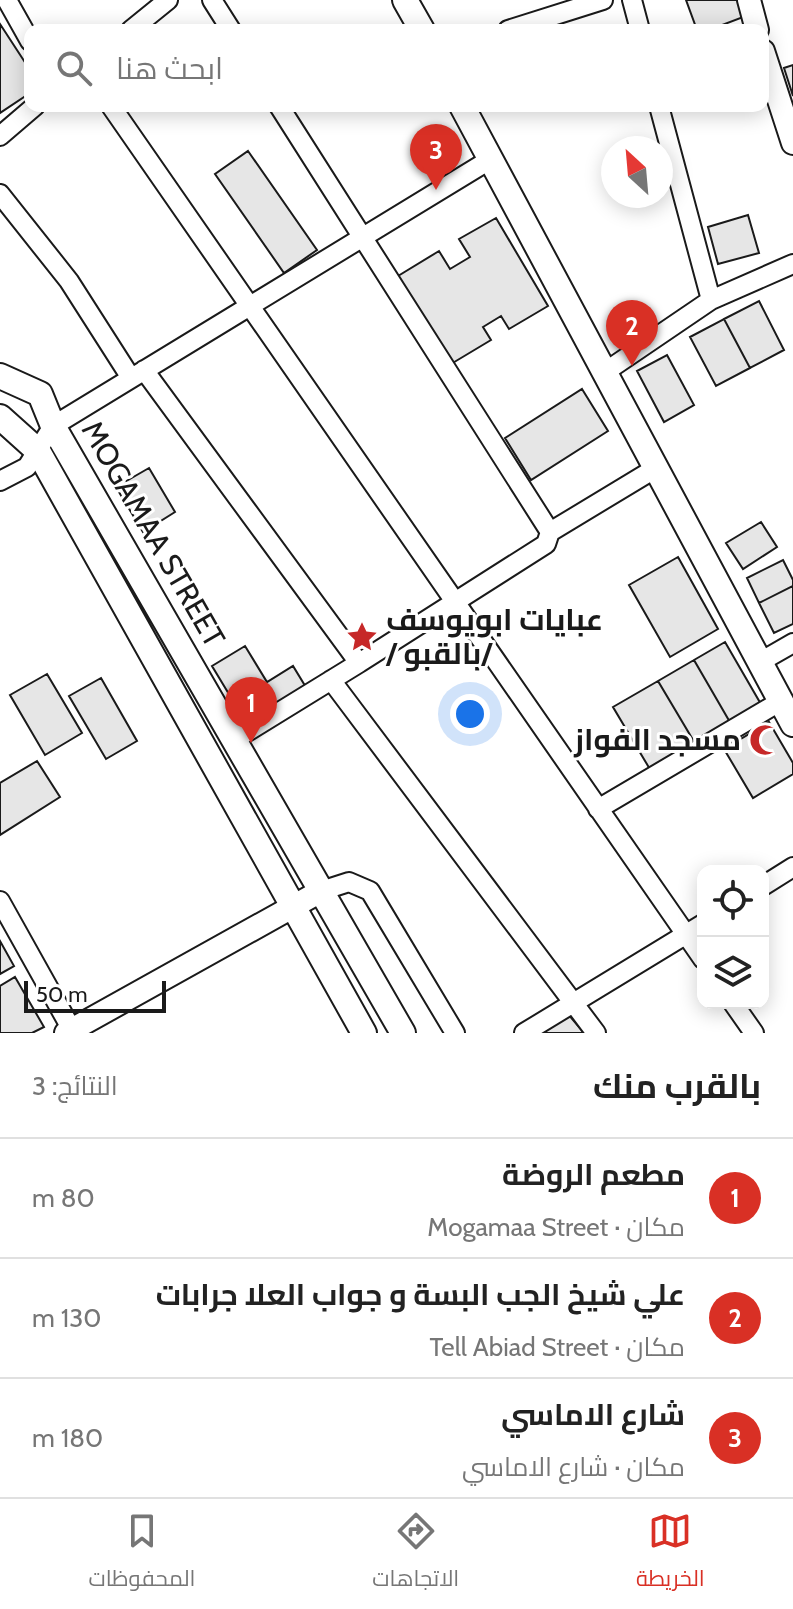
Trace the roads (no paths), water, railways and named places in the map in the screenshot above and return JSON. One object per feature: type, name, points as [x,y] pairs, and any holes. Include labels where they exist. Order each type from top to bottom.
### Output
[{"type":"main road","points":[[405,0],[419,24]]},
{"type":"main road","points":[[465,112],[793,724]]},
{"type":"main road","name":"MOGAMAA STREET","points":[[0,376],[40,394],[53,426],[403,1033]]},
{"type":"main road","name":"MOGAMAA STREET","points":[[0,417],[38,451],[364,1033]]},
{"type":"street","points":[[7,0],[24,30]]},
{"type":"street","points":[[138,24],[168,0]]},
{"type":"street","points":[[212,0],[227,24]]},
{"type":"street","points":[[527,24],[603,0]]},
{"type":"street","points":[[632,0],[638,24]]},
{"type":"street","points":[[749,0],[755,24]]},
{"type":"street","points":[[769,69],[793,143]]},
{"type":"street","points":[[0,136],[28,112]]},
{"type":"street","points":[[115,112],[697,951]]},
{"type":"street","points":[[283,112],[550,532]]},
{"type":"street","points":[[661,112],[711,300]]},
{"type":"street","points":[[0,481],[27,467],[53,426],[491,159]]},
{"type":"street","points":[[0,194],[359,663]]},
{"type":"street","points":[[605,372],[711,300],[793,264]]},
{"type":"street","points":[[234,740],[455,604],[546,544],[550,532],[656,468]]},
{"type":"street","points":[[760,662],[793,643]]},
{"type":"street","points":[[331,680],[596,1033]]},
{"type":"street","points":[[598,809],[781,701]]},
{"type":"street","points":[[769,882],[793,867]]},
{"type":"street","points":[[0,901],[69,1031],[321,891],[349,882],[370,891],[455,1033]]},
{"type":"street","points":[[524,1033],[697,928]]},
{"type":"street","points":[[737,1009],[754,1033]]},
{"type":"place","name":"شارع الاماسي","points":[[436,190]]},
{"type":"place","name":"علي شيخ الجب البسة و جواب العلا جرابات","points":[[632,366]]},
{"type":"place","name":"عبايات ابويوسف / بالقبو/","points":[[362,637]]},
{"type":"place","name":"مسجد الفواز","points":[[765,740]]},
{"type":"place","name":"مطعم الروضة","points":[[251,743]]}]
